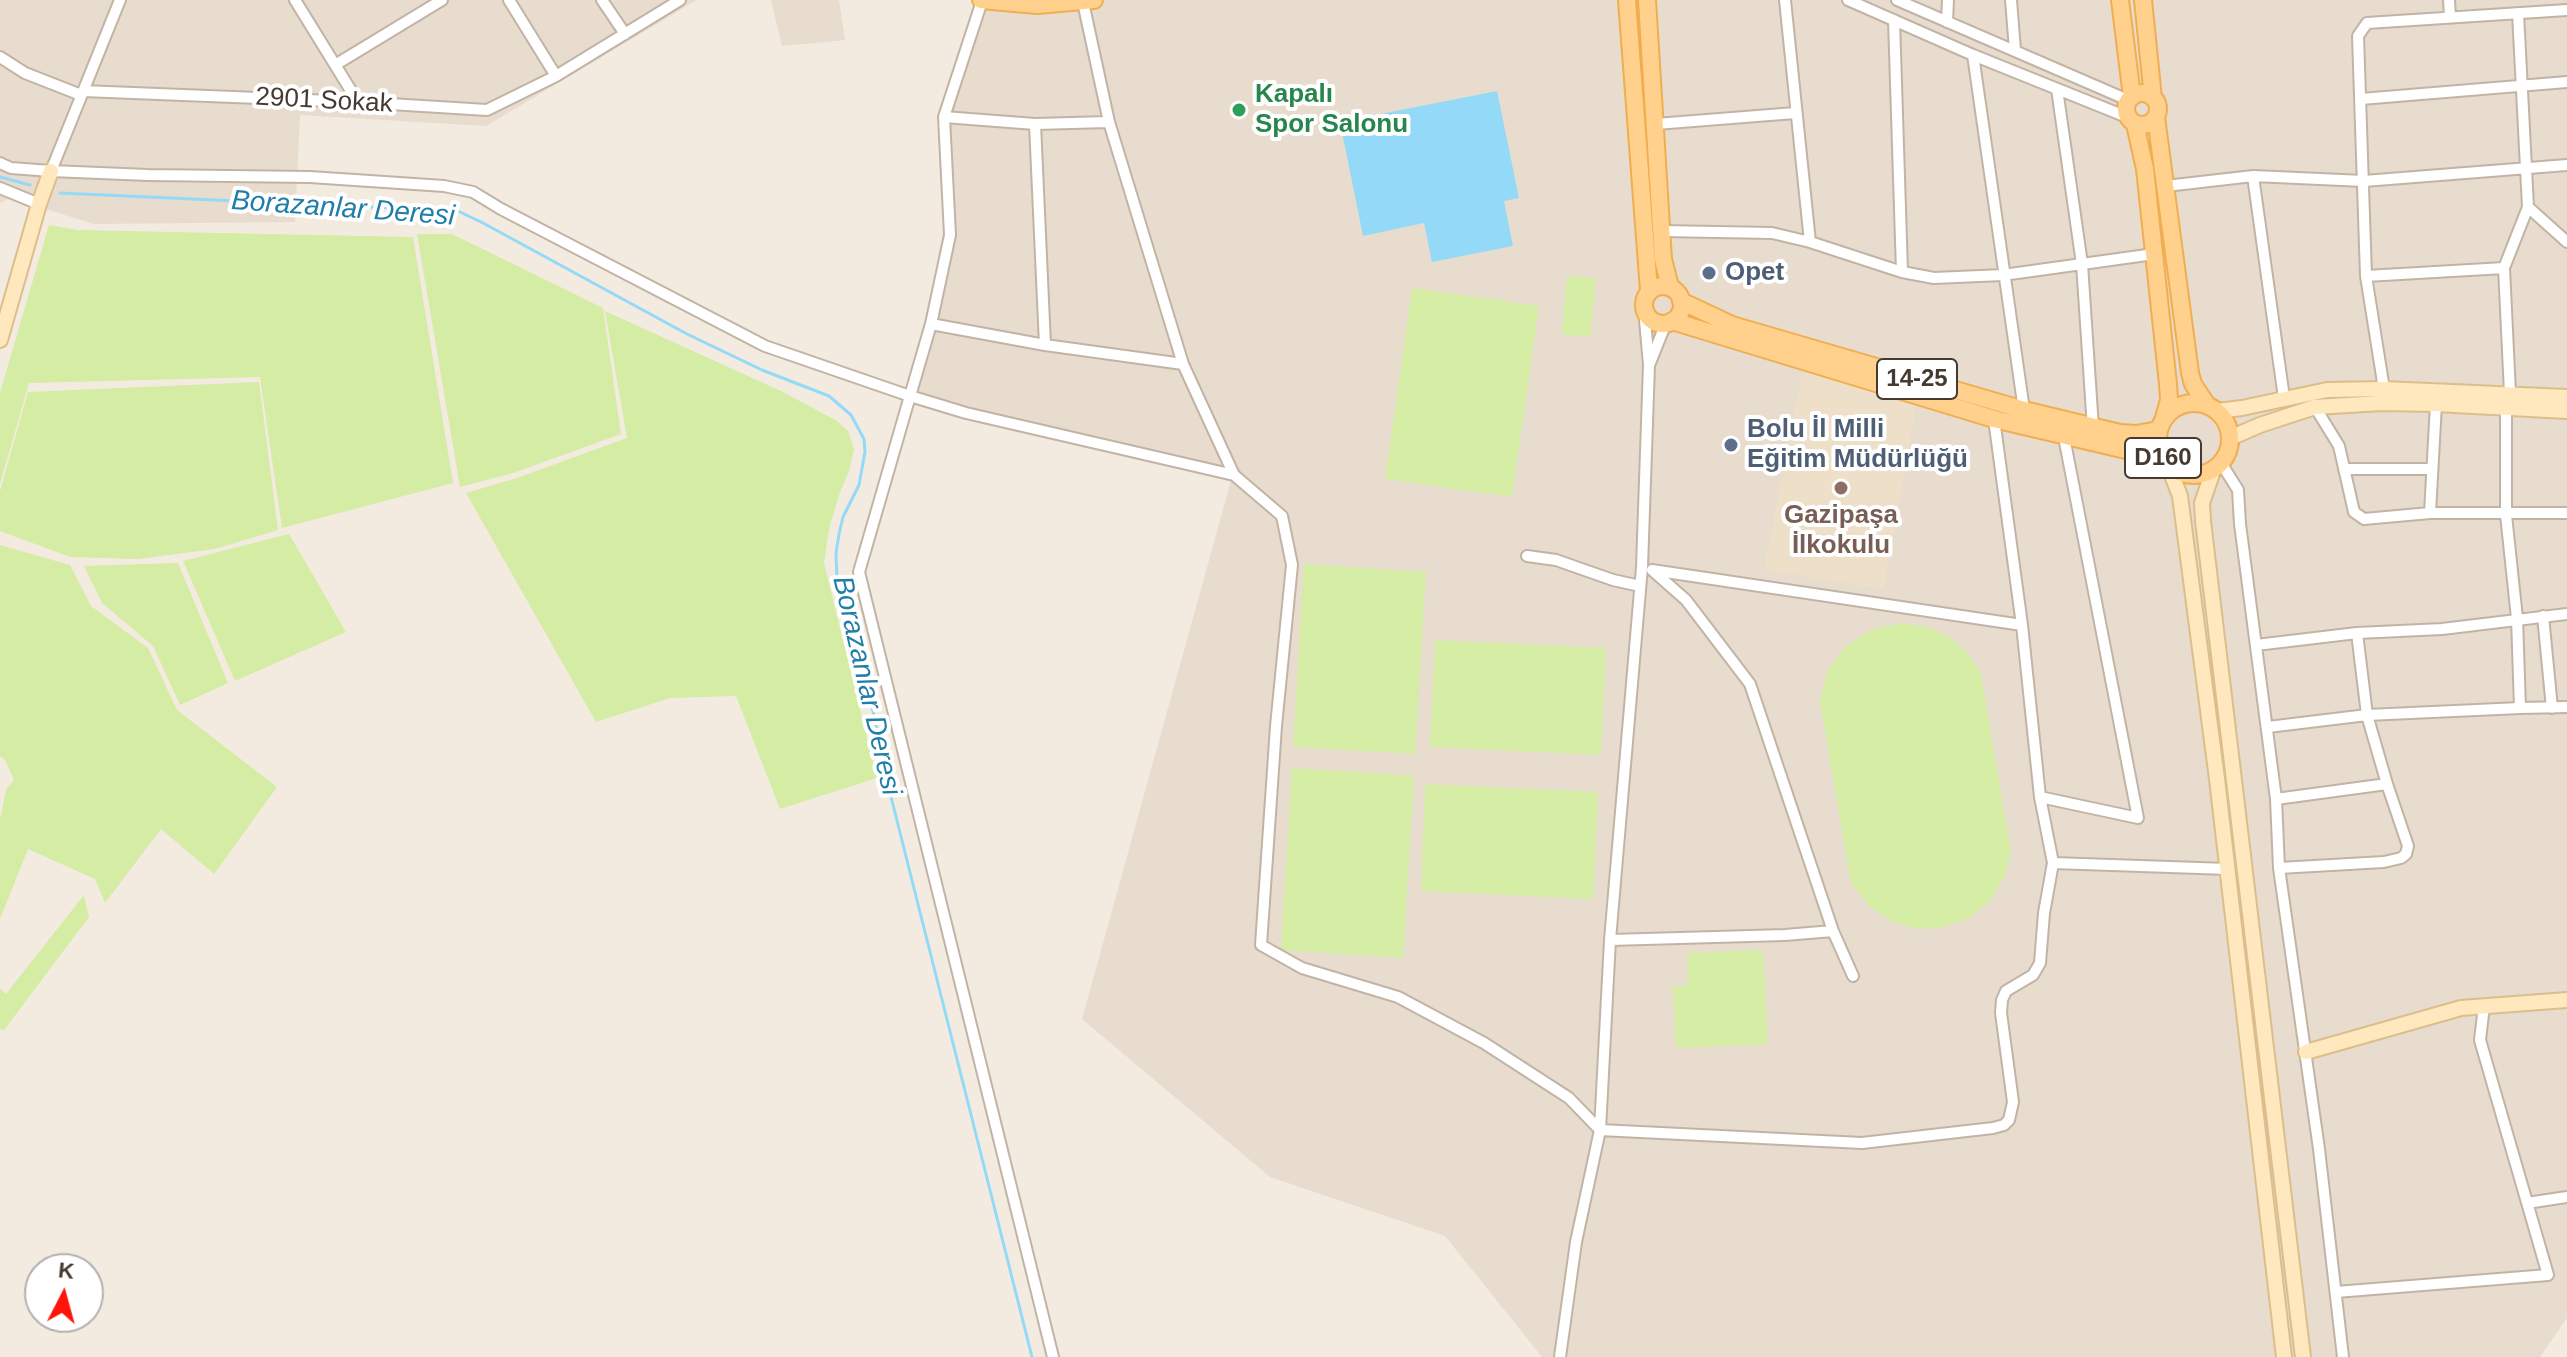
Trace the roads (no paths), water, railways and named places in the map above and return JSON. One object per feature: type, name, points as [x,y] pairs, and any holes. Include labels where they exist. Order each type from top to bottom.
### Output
[{"type":"main road","points":[[982,0],[1037,5],[1088,1]]},
{"type":"main road","points":[[1627,0],[1649,291]]},
{"type":"main road","name":"14-25","points":[[1647,0],[1663,259],[1670,287],[1678,293],[1681,301],[1732,325],[2093,428],[2136,434],[2161,424]]},
{"type":"main road","points":[[2120,0],[2131,109],[2145,169],[2168,384],[2169,400],[2161,424]]},
{"type":"main road","points":[[2143,0],[2190,373],[2193,384],[2212,408],[2242,408],[2327,390],[2384,389],[2508,400],[2567,411]]},
{"type":"main road","points":[[2131,109],[2144,93],[2153,98]]},
{"type":"main road","points":[[2131,109],[2149,124],[2156,117]]},
{"type":"main road","points":[[0,340],[51,171]]},
{"type":"main road","points":[[1644,309],[1649,291],[1661,286],[1670,287]]},
{"type":"main road","points":[[1669,322],[1679,315],[1681,301]]},
{"type":"main road","name":"14-25","points":[[1644,309],[1651,320],[1669,322],[1994,419],[2166,462]]},
{"type":"main road","points":[[2230,438],[2315,407],[2567,397]]},
{"type":"main road","name":"D160","points":[[2196,403],[2212,408],[2225,420],[2230,438],[2228,453],[2217,467],[2190,476],[2178,472],[2166,462],[2157,442],[2161,424],[2173,409],[2184,404],[2196,403]]},
{"type":"main road","points":[[2166,462],[2180,496],[2228,869],[2284,1357]]},
{"type":"main road","points":[[2217,467],[2202,503],[2203,521],[2303,1357]]},
{"type":"main road","points":[[2306,1052],[2461,1008],[2567,1000]]},
{"type":"street","points":[[51,171],[120,0]]},
{"type":"street","points":[[295,0],[358,102]]},
{"type":"street","points":[[335,65],[442,0]]},
{"type":"street","points":[[509,0],[556,76]]},
{"type":"street","points":[[602,0],[625,34]]},
{"type":"street","name":"2901 Sokak","points":[[0,57],[25,73],[82,93],[358,102],[487,110],[556,76],[680,0]]},
{"type":"street","points":[[982,0],[944,117],[950,235],[931,324],[859,572],[1053,1357]]},
{"type":"street","points":[[1785,0],[1810,242]]},
{"type":"street","points":[[1848,0],[2057,89],[2131,109]]},
{"type":"street","points":[[1897,0],[2015,50],[2131,109]]},
{"type":"street","points":[[1947,22],[1948,0]]},
{"type":"street","points":[[2011,0],[2015,50]]},
{"type":"street","points":[[2449,0],[2450,17]]},
{"type":"street","points":[[1088,1],[1109,122],[1183,364],[1234,475],[1282,516],[1292,565],[1276,726],[1261,945],[1302,968],[1398,997],[1484,1043],[1569,1098],[1600,1130],[1862,1143],[1993,1128],[2009,1120],[2013,1102],[2002,1000],[2006,991],[2033,975],[2040,963],[2044,913],[2053,863],[2040,797],[2022,625],[1994,419]]},
{"type":"street","points":[[2384,389],[2366,276],[2358,36],[2367,23],[2567,10]]},
{"type":"street","points":[[2518,13],[2528,207],[2504,268],[2508,400],[2506,515],[2517,618],[2520,708]]},
{"type":"street","points":[[1894,20],[1902,272]]},
{"type":"street","points":[[1973,55],[2024,410]]},
{"type":"street","points":[[2361,99],[2567,82]]},
{"type":"street","points":[[2057,89],[2082,264],[2093,428]]},
{"type":"street","points":[[1656,124],[1795,113]]},
{"type":"street","points":[[944,117],[1035,124],[1109,122]]},
{"type":"street","points":[[1035,124],[1045,345]]},
{"type":"street","points":[[0,163],[11,168],[51,171],[310,177],[444,186],[473,192],[765,346],[966,413],[1234,475]]},
{"type":"street","points":[[2166,186],[2253,176],[2364,181],[2567,165]]},
{"type":"street","points":[[2253,176],[2284,398]]},
{"type":"street","points":[[0,198],[6,190],[39,204]]},
{"type":"street","points":[[2528,207],[2567,242]]},
{"type":"street","points":[[1661,231],[1772,233],[1902,272],[1934,278],[2003,275],[2154,254]]},
{"type":"street","points":[[2366,276],[2504,268]]},
{"type":"street","points":[[1560,1357],[1576,1242],[1600,1130],[1610,940],[1640,586],[1647,568],[1649,365],[1644,309]]},
{"type":"street","points":[[1649,365],[1669,322]]},
{"type":"street","points":[[931,324],[1045,345],[1183,364]]},
{"type":"street","points":[[2430,513],[2436,404]]},
{"type":"street","points":[[2315,407],[2339,446],[2354,512],[2364,519],[2430,513],[2567,513]]},
{"type":"street","points":[[2040,797],[2138,818],[2064,437]]},
{"type":"street","points":[[2217,467],[2238,490],[2276,799],[2279,868],[2306,1052],[2343,1357]]},
{"type":"street","points":[[2344,469],[2432,469]]},
{"type":"street","points":[[1527,556],[1556,560],[1640,586]]},
{"type":"street","points":[[1647,568],[2022,625]]},
{"type":"street","points":[[1647,568],[1686,600],[1750,684],[1833,931],[1853,976]]},
{"type":"street","points":[[2256,645],[2357,633],[2442,629],[2567,614]]},
{"type":"street","points":[[2543,616],[2552,708]]},
{"type":"street","points":[[2279,868],[2384,862],[2406,854],[2408,846],[2367,715],[2357,633]]},
{"type":"street","points":[[2268,727],[2367,715],[2567,707]]},
{"type":"street","points":[[2276,799],[2387,784]]},
{"type":"street","points":[[2053,863],[2228,869]]},
{"type":"street","points":[[1610,940],[1833,931]]},
{"type":"street","points":[[2336,1292],[2548,1275],[2480,1040],[2484,1006]]},
{"type":"street","points":[[2527,1203],[2567,1197]]},
{"type":"water","points":[[1497,91],[1519,198],[1504,201],[1513,246],[1432,262],[1424,223],[1363,236],[1340,122]]},
{"type":"waterway","name":"Borazanlar Deresi","points":[[0,177],[30,185]]},
{"type":"waterway","name":"Borazanlar Deresi","points":[[60,193],[458,211],[687,334],[762,370],[829,396],[851,415],[864,439],[865,452],[859,485],[843,517],[839,534],[837,582],[873,711],[888,785],[1032,1357]]},
{"type":"place","name":"Kapalı Spor Salonu","points":[[1239,110]]},
{"type":"place","name":"Opet","points":[[1709,273]]},
{"type":"place","name":"Bolu İl Milli Eğitim Müdürlüğü","points":[[1731,445]]},
{"type":"place","name":"Gazipaşa İlkokulu","points":[[1841,488]]}]
